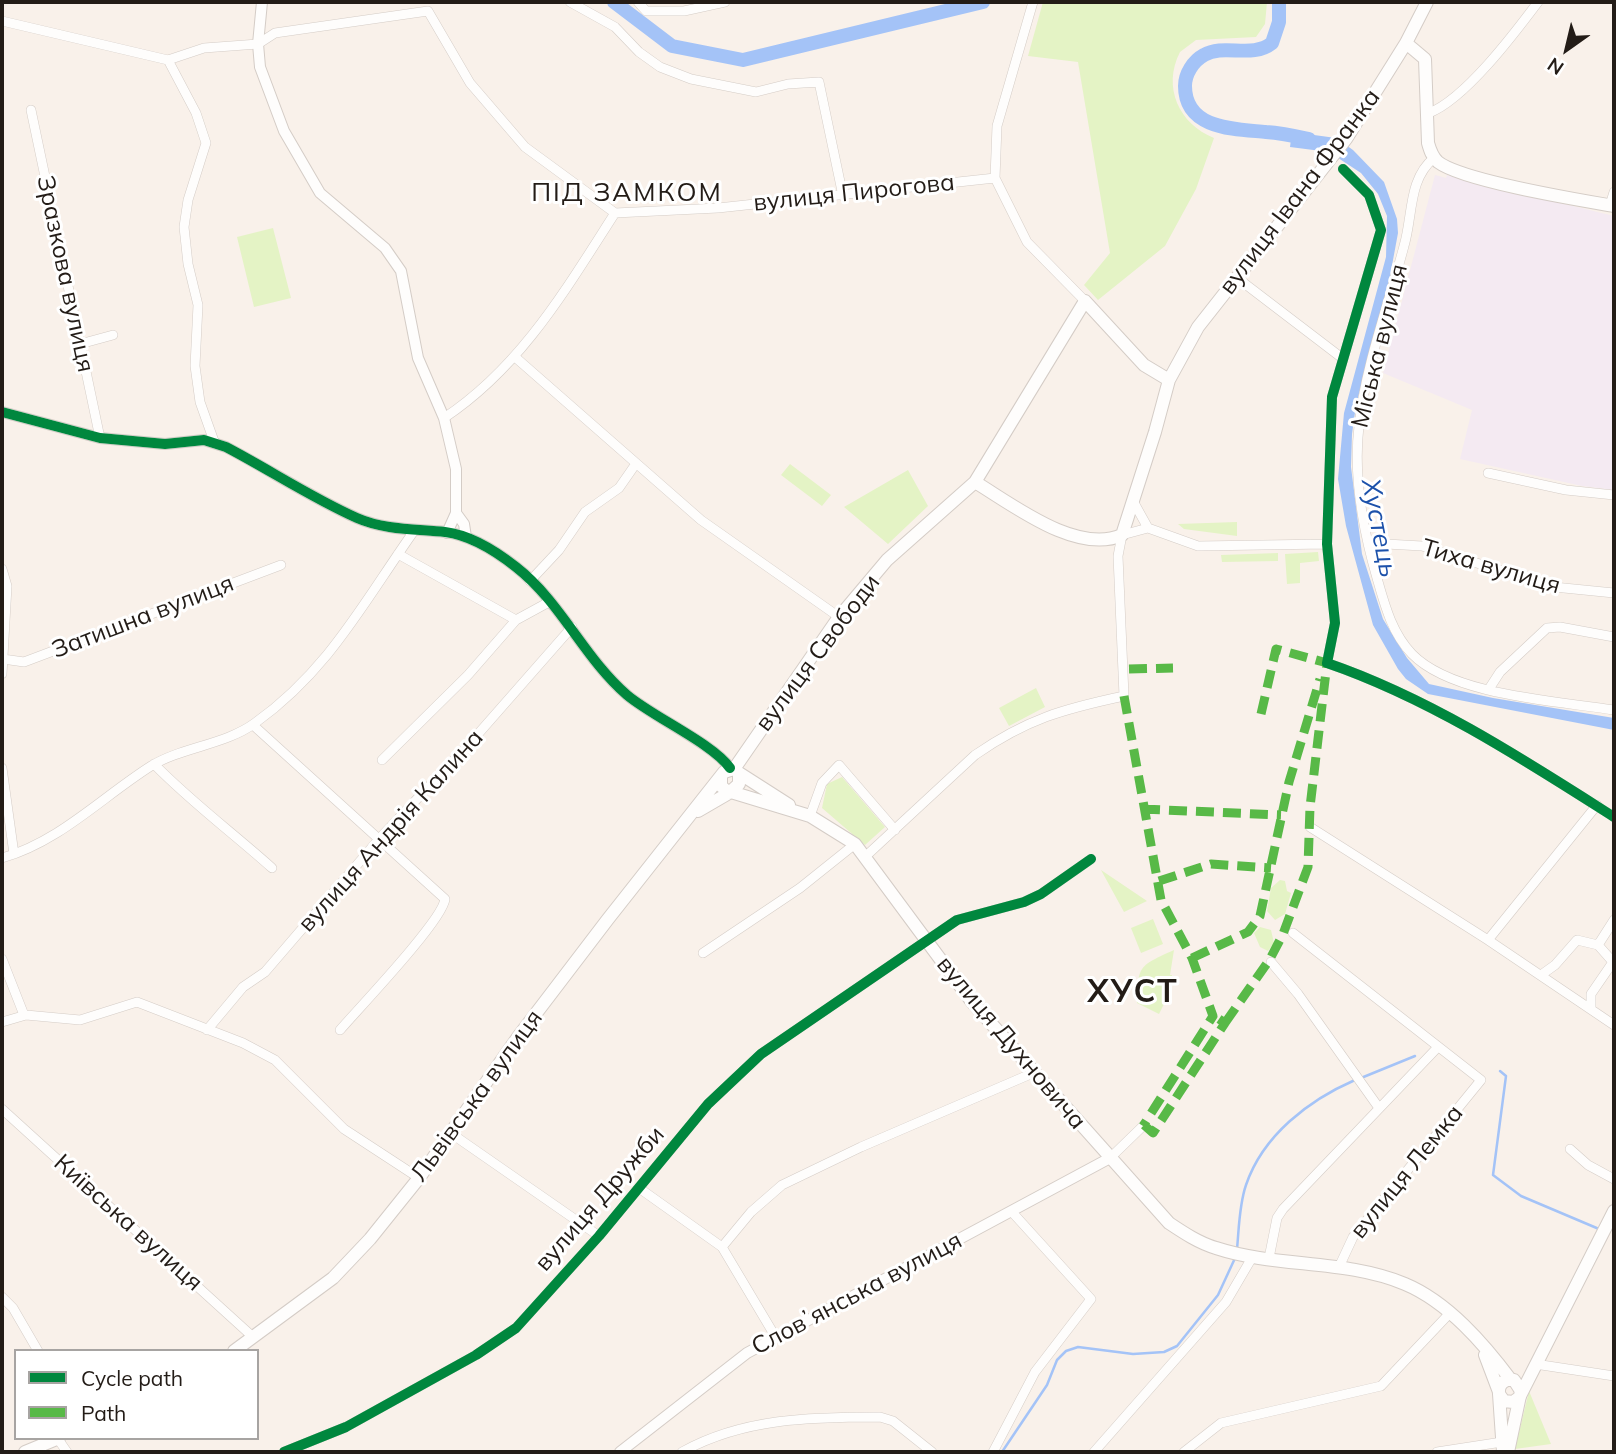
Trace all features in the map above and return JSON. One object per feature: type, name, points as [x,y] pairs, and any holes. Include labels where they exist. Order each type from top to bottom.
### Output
[{"type":"main road","name":"вулиця Івана Франка","points":[[1122,535],[1169,380],[1198,327],[1346,139],[1406,43],[1427,2]]},
{"type":"main road","points":[[1406,43],[1424,59],[1429,113],[1428,143],[1434,158],[1450,168],[1471,174],[1612,206]]},
{"type":"main road","points":[[1085,301],[1144,365],[1169,380]]},
{"type":"main road","name":"вулиця Свободи","points":[[731,772],[839,617],[887,561],[975,482],[1085,301]]},
{"type":"main road","points":[[975,482],[1071,535],[1099,542],[1122,535]]},
{"type":"main road","points":[[731,772],[739,784],[730,793],[807,815]]},
{"type":"main road","points":[[731,772],[807,815]]},
{"type":"main road","name":"Львівська вулиця","points":[[237,1349],[333,1278],[370,1239],[452,1134],[518,1037],[691,814],[731,772]]},
{"type":"main road","name":"Львівська вулиця","points":[[691,814],[730,793]]},
{"type":"main road","name":"вулиця Духновича","points":[[807,815],[855,844],[867,855],[927,943],[972,1002],[1169,1223],[1196,1240],[1241,1254],[1339,1267],[1407,1285],[1475,1336]]},
{"type":"main road","points":[[1504,1449],[1520,1396],[1611,1217]]},
{"type":"main road","points":[[1475,1336],[1512,1380],[1519,1384],[1520,1396]]},
{"type":"main road","points":[[1475,1336],[1493,1372],[1499,1393],[1504,1449]]},
{"type":"main road","points":[[1499,1393],[1502,1383],[1512,1380],[1535,1364]]},
{"type":"main road","points":[[1499,1393],[1510,1402],[1520,1396]]},
{"type":"main road","points":[[25,1452],[55,1440]]},
{"type":"street","points":[[262,2],[258,44],[260,66],[284,131],[320,193],[384,248],[401,271],[418,358],[444,418],[456,469],[456,513],[447,533]]},
{"type":"street","points":[[570,2],[615,27],[639,52],[660,67],[691,79],[756,92],[788,84],[819,82],[843,196]]},
{"type":"street","points":[[638,2],[646,11],[684,11],[725,2]]},
{"type":"street","points":[[1033,2],[997,126],[995,178],[1027,243],[1085,301]]},
{"type":"street","points":[[1429,113],[1456,96],[1515,33],[1538,2]]},
{"type":"street","points":[[2,20],[168,61],[204,48],[258,44],[275,33],[428,6],[470,83],[524,147],[615,213],[544,322],[515,357],[470,401],[444,418]]},
{"type":"street","points":[[168,61],[196,113],[206,143],[188,200],[184,227],[188,264],[198,304],[195,366],[201,402],[215,444]]},
{"type":"street","name":"Зразкова вулиця","points":[[31,110],[100,438]]},
{"type":"street","name":"Міська вулиця","points":[[1434,158],[1419,172],[1406,239],[1360,415],[1357,470],[1368,543],[1388,615],[1405,645],[1419,660],[1446,677],[1489,689],[1614,710]]},
{"type":"street","points":[[1343,169],[1369,195],[1381,230],[1332,397],[1327,544],[1335,623],[1327,663],[1363,676],[1470,729],[1614,817]]},
{"type":"street","name":"вулиця Пирогова","points":[[615,213],[843,196],[995,178]]},
{"type":"street","points":[[1612,206],[1614,192]]},
{"type":"street","points":[[1236,277],[1342,358]]},
{"type":"street","points":[[80,344],[113,335]]},
{"type":"street","points":[[515,357],[635,465],[701,520],[839,617]]},
{"type":"street","points":[[2,412],[100,438],[165,444],[204,440],[359,519],[414,531],[466,537],[516,567],[572,627],[610,679],[629,697],[731,772]]},
{"type":"street","points":[[530,581],[559,550],[585,512],[619,488],[635,465]]},
{"type":"street","points":[[1488,473],[1566,490],[1614,495]]},
{"type":"street","points":[[1133,501],[1148,528]]},
{"type":"street","points":[[456,513],[464,524],[466,537]]},
{"type":"street","points":[[867,855],[975,755],[1011,732],[1061,709],[1124,696],[1118,570],[1122,535],[1148,528],[1198,546],[1327,544]]},
{"type":"street","points":[[2,858],[46,841],[154,764],[253,725],[315,672],[346,635],[414,531]]},
{"type":"street","name":"Тиха вулиця","points":[[1368,543],[1422,546],[1562,589],[1614,593]]},
{"type":"street","points":[[398,554],[516,620]]},
{"type":"street","name":"Затишна вулиця","points":[[3,659],[24,662],[281,565]]},
{"type":"street","points":[[2,569],[7,586],[2,674]]},
{"type":"street","points":[[382,760],[468,676],[516,620],[549,602]]},
{"type":"street","name":"вулиця Андрія Калина","points":[[207,1030],[243,987],[265,972],[380,838],[471,742],[572,627]]},
{"type":"street","points":[[1489,689],[1500,672],[1547,628],[1560,627],[1614,638]]},
{"type":"street","points":[[253,725],[443,895],[443,908],[340,1030]]},
{"type":"street","points":[[154,764],[202,812],[242,841],[272,869]]},
{"type":"street","points":[[807,815],[822,783],[839,765],[895,830]]},
{"type":"street","points":[[2,768],[14,854]]},
{"type":"street","points":[[1488,940],[1597,805]]},
{"type":"street","points":[[1310,827],[1488,940],[1614,1025]]},
{"type":"street","points":[[703,953],[800,888],[855,844]]},
{"type":"street","name":"вулиця Дружби","points":[[284,1452],[346,1427],[476,1355],[516,1328],[599,1236],[708,1104],[761,1054],[957,920],[1024,902],[1041,894],[1091,859]]},
{"type":"street","points":[[1598,945],[1614,920]]},
{"type":"street","points":[[1269,1258],[1283,1209],[1438,1047],[1293,933]]},
{"type":"street","points":[[1541,975],[1555,965],[1577,940],[1598,945],[1613,962],[1591,994],[1591,1008]]},
{"type":"street","points":[[2,959],[24,1015]]},
{"type":"street","points":[[1271,962],[1379,1108]]},
{"type":"street","points":[[2,1022],[24,1015],[80,1020],[137,1002],[243,1043],[275,1060],[344,1129],[419,1178]]},
{"type":"street","name":"вулиця Лемка","points":[[1339,1267],[1353,1237],[1481,1080],[1438,1047]]},
{"type":"street","points":[[722,1247],[751,1212],[782,1185],[861,1147],[1033,1073]]},
{"type":"street","name":"Київська вулиця","points":[[2,1109],[253,1337]]},
{"type":"street","points":[[1110,1158],[1143,1126]]},
{"type":"street","points":[[452,1134],[599,1236]]},
{"type":"street","points":[[1570,1149],[1588,1166],[1614,1179]]},
{"type":"street","name":"Словʼянська вулиця","points":[[622,1452],[712,1377],[775,1336],[862,1294],[945,1245],[1110,1158]]},
{"type":"street","points":[[639,1188],[722,1247],[775,1336]]},
{"type":"street","points":[[993,1452],[1035,1372],[1091,1299],[1012,1212]]},
{"type":"street","points":[[1094,1452],[1226,1303],[1241,1254]]},
{"type":"street","points":[[2,1297],[13,1308],[37,1349]]},
{"type":"street","points":[[1184,1452],[1221,1423],[1381,1386],[1449,1314]]},
{"type":"street","points":[[1535,1364],[1614,1376]]},
{"type":"street","points":[[682,1452],[725,1432],[775,1421],[880,1417],[893,1421],[932,1452]]},
{"type":"street","points":[[1437,1452],[1504,1449]]},
{"type":"shaded area","points":[[1435,175],[1446,178],[1447,175],[1614,216],[1614,490],[1582,486],[1460,459],[1472,410],[1383,373]]},
{"type":"green space","points":[[1043,2],[1267,2],[1265,24],[1256,37],[1196,40],[1180,52],[1173,78],[1177,103],[1191,124],[1214,138],[1196,189],[1165,246],[1098,300],[1084,285],[1110,253],[1078,62],[1028,56]]},
{"type":"green space","points":[[273,228],[291,298],[254,307],[237,237]]},
{"type":"green space","points":[[790,464],[831,495],[822,506],[781,475]]},
{"type":"green space","points":[[908,470],[928,506],[888,544],[844,507]]},
{"type":"green space","points":[[1237,522],[1237,536],[1184,529],[1178,524]]},
{"type":"green space","points":[[1318,552],[1319,561],[1300,563],[1300,583],[1287,584],[1285,554]]},
{"type":"green space","points":[[1278,553],[1278,561],[1222,562],[1221,555]]},
{"type":"green space","points":[[1036,688],[1045,707],[1009,726],[999,708]]},
{"type":"green space","points":[[842,777],[885,827],[865,845],[822,808],[827,784]]},
{"type":"green space","points":[[1101,870],[1147,901],[1124,912]]},
{"type":"green space","points":[[1280,880],[1285,881],[1287,891],[1291,893],[1285,914],[1275,920],[1267,911],[1271,888]]},
{"type":"green space","points":[[1153,919],[1163,944],[1141,953],[1131,928]]},
{"type":"green space","points":[[1260,927],[1271,930],[1274,943],[1268,951],[1260,947],[1254,933]]},
{"type":"green space","points":[[1174,950],[1170,975],[1171,990],[1159,1014],[1137,1003],[1138,981],[1147,964]]},
{"type":"green space","points":[[1529,1391],[1551,1444],[1515,1449]]},
{"type":"water","points":[[1292,132],[1336,138],[1353,150],[1384,182],[1397,219],[1398,233],[1388,287],[1356,405],[1352,434],[1351,467],[1362,554],[1383,619],[1407,658],[1429,684],[1493,698],[1614,718],[1614,730],[1428,694],[1406,679],[1398,669],[1373,625],[1346,526],[1338,479],[1344,413],[1386,257],[1387,216],[1378,194],[1361,173],[1329,152],[1290,147]]},
{"type":"waterway","name":"Хустець","points":[[614,2],[672,46],[743,60],[983,2]]},
{"type":"waterway","name":"Хустець","points":[[1279,2],[1279,22],[1272,43],[1256,50],[1220,50],[1204,55],[1193,64],[1186,77],[1187,100],[1193,111],[1214,124],[1309,139]]},
{"type":"waterway","points":[[1361,1078],[1415,1056]]},
{"type":"waterway","points":[[1500,1071],[1506,1076],[1493,1175],[1521,1196],[1599,1229]]},
{"type":"waterway","points":[[1237,1249],[1246,1185],[1264,1150],[1276,1135],[1305,1109],[1355,1080]]},
{"type":"waterway","points":[[1002,1452],[1047,1385],[1057,1360],[1066,1351],[1078,1347],[1133,1354],[1164,1352],[1177,1346],[1218,1295],[1236,1256]]},
{"type":"marked path","points":[[1261,714],[1276,649],[1327,663]]},
{"type":"marked path","points":[[1225,1023],[1270,959],[1283,934],[1308,867],[1310,807],[1327,663]]},
{"type":"marked path","points":[[1129,669],[1173,668]]},
{"type":"marked path","points":[[1192,958],[1248,932],[1260,916],[1289,782],[1320,679]]},
{"type":"marked path","points":[[1124,696],[1161,900],[1192,958],[1213,1016],[1143,1126]]},
{"type":"marked path","points":[[1142,809],[1281,815]]},
{"type":"marked path","points":[[1159,881],[1211,864],[1271,868]]},
{"type":"marked path","points":[[1144,1125],[1153,1133],[1225,1023],[1219,1019]]},
{"type":"cycle path","points":[[1343,169],[1369,195],[1381,230],[1332,397],[1327,544],[1335,623],[1327,663],[1365,677],[1475,731],[1614,817]]},
{"type":"cycle path","points":[[2,412],[100,438],[165,444],[204,440],[226,447],[324,502],[367,522],[445,532],[473,540],[516,567],[532,581],[598,664],[627,695],[710,749],[730,768]]},
{"type":"cycle path","points":[[284,1452],[346,1427],[476,1355],[516,1328],[599,1236],[708,1104],[761,1054],[957,920],[1024,902],[1041,894],[1091,859]]},
{"type":"district","name":"ПІД ЗАМКОМ","points":[[627,193]]},
{"type":"district","name":"ХУСТ","points":[[1133,992]]}]
